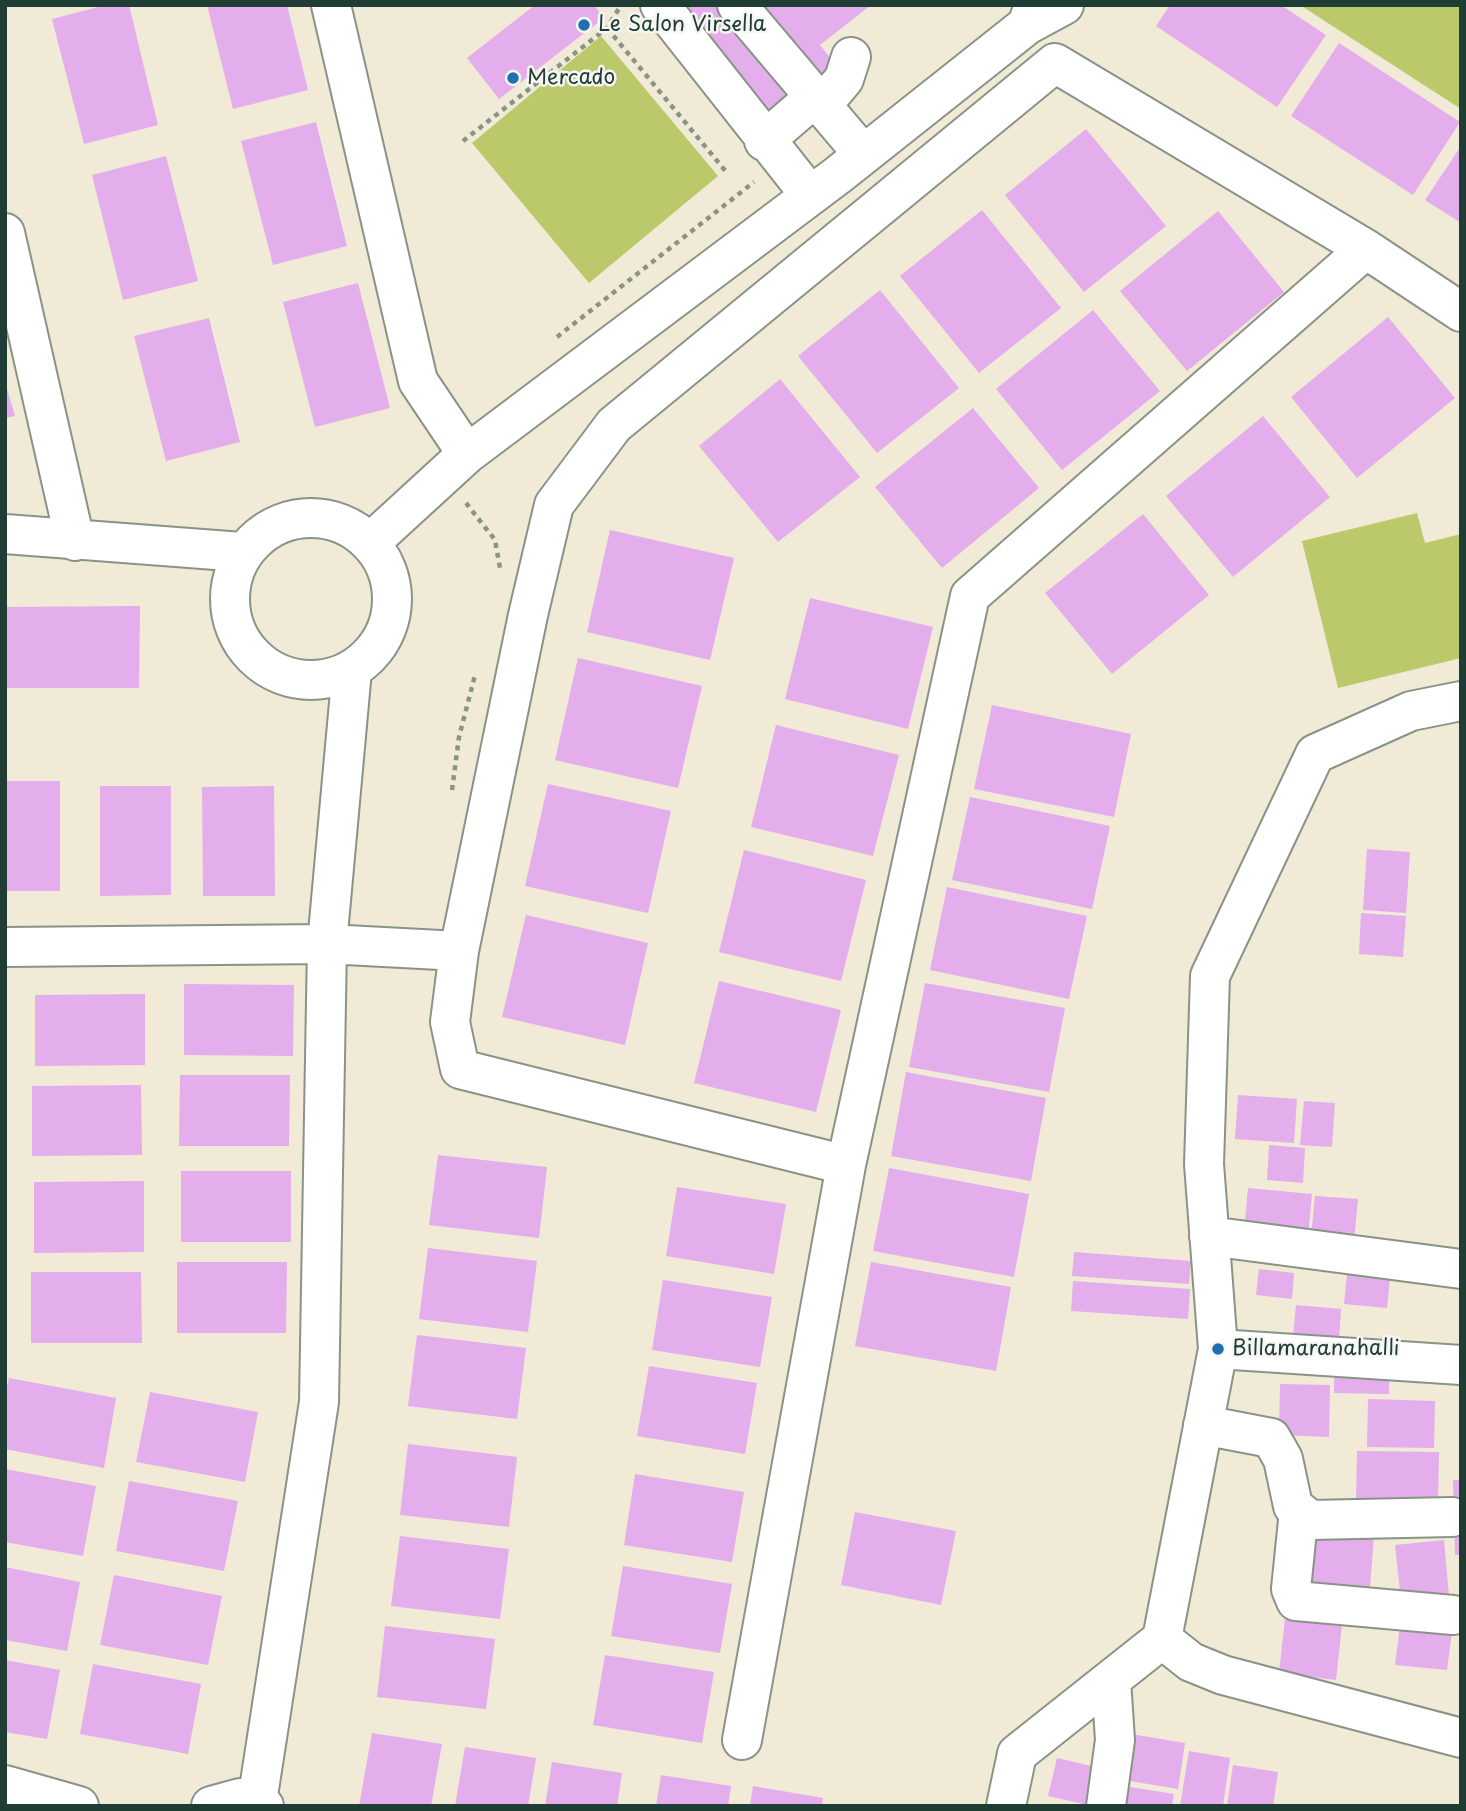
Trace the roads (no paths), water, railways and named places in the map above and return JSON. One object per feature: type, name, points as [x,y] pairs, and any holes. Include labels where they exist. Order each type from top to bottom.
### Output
[{"type":"street","points":[[331,5],[418,381],[454,466]]},
{"type":"street","points":[[660,5],[810,195]]},
{"type":"street","points":[[737,5],[863,154]]},
{"type":"street","points":[[371,542],[454,466],[863,154],[1031,15],[1064,5]]},
{"type":"street","points":[[773,151],[818,102],[844,79],[851,57]]},
{"type":"street","points":[[846,1165],[460,1069],[450,1022],[460,951],[528,615],[554,505],[614,425],[1055,63],[1366,249],[1461,312]]},
{"type":"street","points":[[5,233],[75,541]]},
{"type":"street","points":[[742,1740],[846,1165],[970,596],[1366,249]]},
{"type":"street","points":[[304,517],[340,522],[371,542],[389,574],[392,611],[379,644],[352,670],[317,681],[281,675],[250,655],[232,623],[229,587],[242,552],[269,528],[304,517]]},
{"type":"street","points":[[5,534],[242,552]]},
{"type":"street","points":[[211,1806],[240,1798],[261,1804],[319,1402],[327,944],[352,670]]},
{"type":"street","points":[[1006,1806],[1017,1754],[1162,1639],[1218,1349],[1205,1164],[1210,976],[1315,754],[1411,711],[1461,701]]},
{"type":"street","points":[[5,947],[327,944],[460,951]]},
{"type":"street","points":[[1209,1236],[1461,1269]]},
{"type":"street","points":[[1218,1349],[1461,1365]]},
{"type":"street","points":[[1203,1425],[1271,1438],[1283,1459],[1293,1506],[1310,1520],[1452,1517]]},
{"type":"street","points":[[1299,1511],[1291,1589],[1296,1601],[1453,1615]]},
{"type":"street","points":[[1162,1639],[1191,1662],[1223,1675],[1461,1738]]},
{"type":"street","points":[[1105,1806],[1115,1740],[1111,1680]]},
{"type":"street","points":[[5,1785],[79,1806]]},
{"type":"place","name":"Le Salon Virsella","points":[[584,25]]},
{"type":"place","name":"Mercado","points":[[513,78]]},
{"type":"place","name":"Billamaranahalli","points":[[1218,1349]]}]
